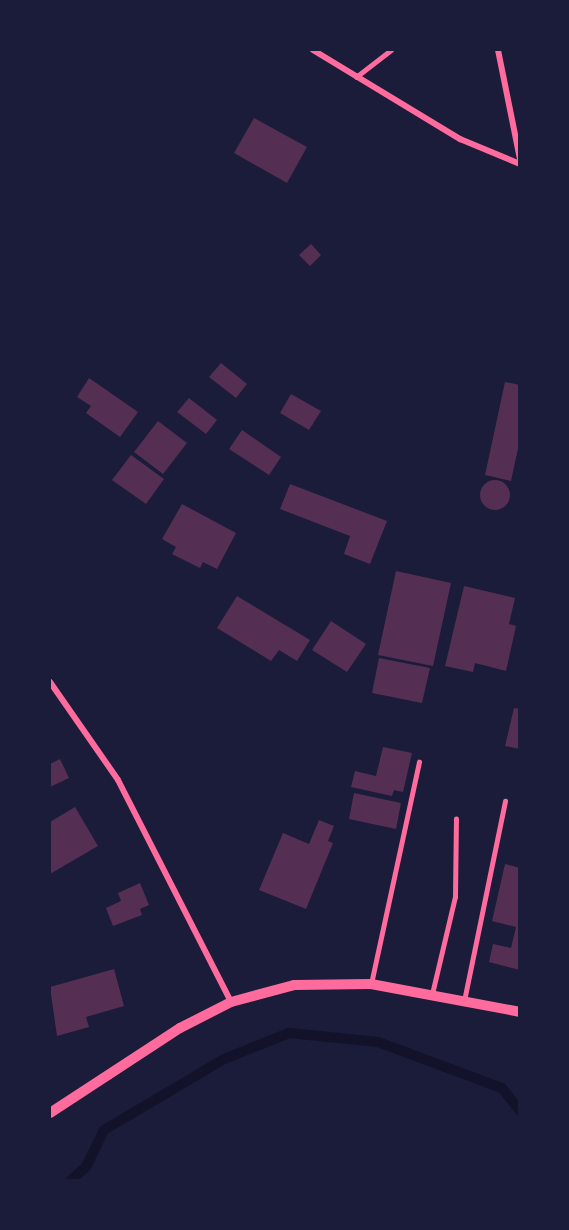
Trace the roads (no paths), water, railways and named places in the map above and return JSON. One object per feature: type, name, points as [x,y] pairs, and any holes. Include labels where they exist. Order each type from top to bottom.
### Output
[{"type":"street","points":[[313,50],[460,139],[519,164]]},
{"type":"street","points":[[498,50],[519,159]]},
{"type":"street","points":[[50,682],[118,780],[231,1002]]},
{"type":"street","points":[[50,1113],[180,1028],[231,1002],[294,985],[370,984],[519,1012]]},
{"type":"lane","points":[[356,77],[391,50]]},
{"type":"lane","points":[[370,984],[419,762]]},
{"type":"lane","points":[[464,1001],[505,801]]},
{"type":"lane","points":[[432,994],[455,897],[456,819]]},
{"type":"waterway","points":[[71,1180],[86,1167],[104,1130],[224,1059],[289,1033],[378,1042],[502,1088],[520,1111]]}]
